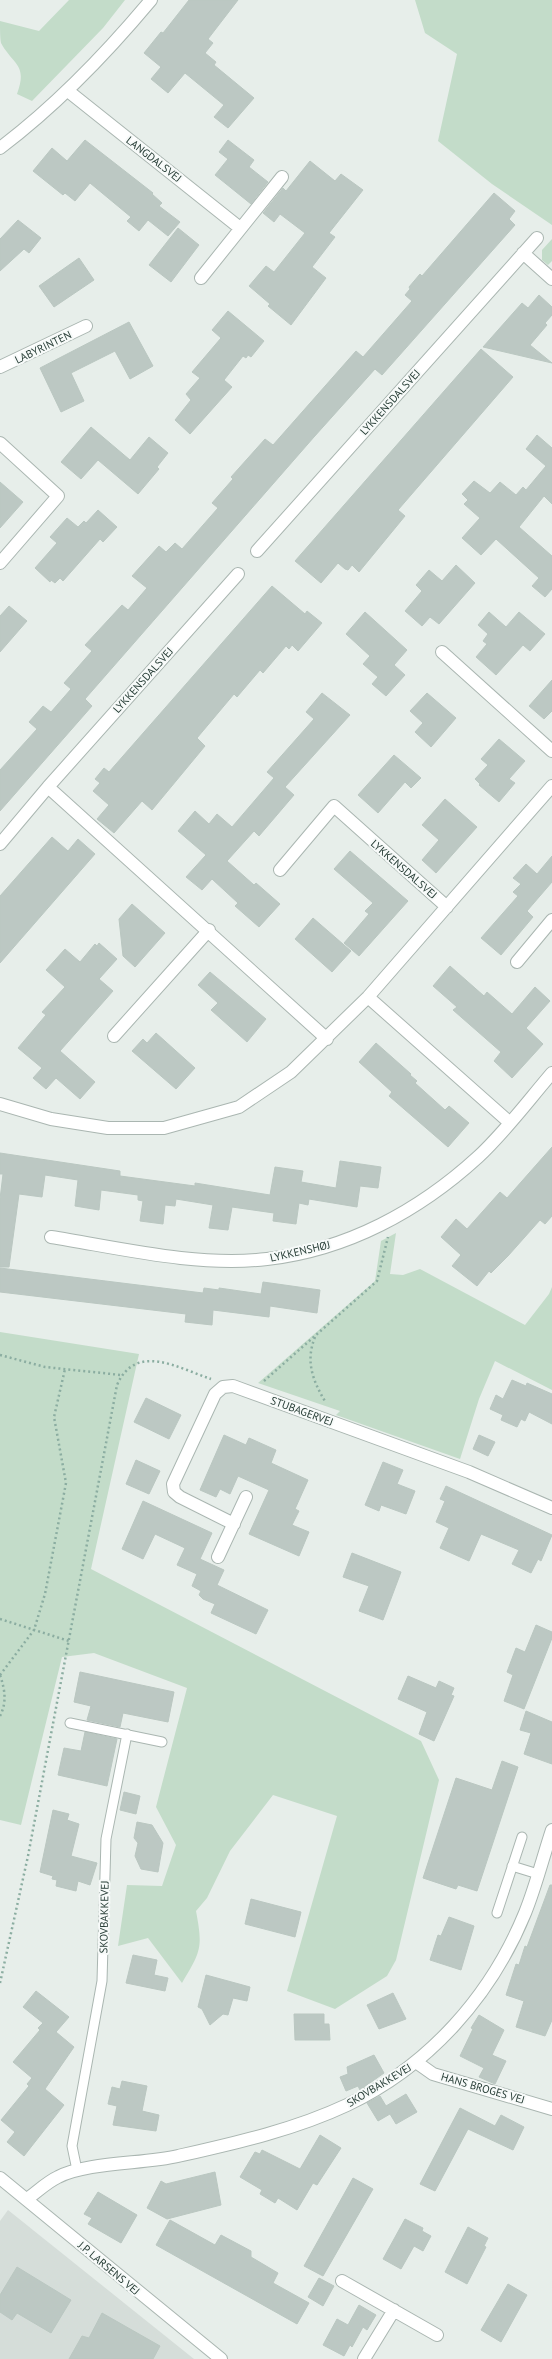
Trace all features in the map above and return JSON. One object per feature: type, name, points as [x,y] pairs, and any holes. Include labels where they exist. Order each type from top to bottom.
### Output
[{"type":"street","points":[[0,148],[68,91],[111,47],[151,0]]},
{"type":"street","name":"LANGDALSVEJ","points":[[68,91],[240,228]]},
{"type":"street","points":[[201,278],[282,177]]},
{"type":"street","name":"LYKKENSDALSVEJ","points":[[257,551],[537,238]]},
{"type":"street","points":[[523,253],[552,279]]},
{"type":"street","name":"LABYRINTEN","points":[[0,367],[86,326]]},
{"type":"street","points":[[0,443],[58,496],[0,564]]},
{"type":"street","name":"LYKKENSDALSVEJ","points":[[0,844],[48,786],[238,574]]},
{"type":"street","points":[[442,652],[552,751]]},
{"type":"street","points":[[48,786],[209,930],[327,1039]]},
{"type":"street","name":"LYKKENSDALSVEJ","points":[[0,1104],[51,1119],[101,1127],[164,1128],[239,1107],[292,1072],[368,997],[552,786]]},
{"type":"street","name":"LYKKENSDALSVEJ","points":[[280,870],[334,806],[447,907]]},
{"type":"street","points":[[516,962],[552,920]]},
{"type":"street","points":[[114,1036],[209,930]]},
{"type":"street","points":[[368,997],[509,1122]]},
{"type":"street","name":"LYKKENSHØJ","points":[[51,1238],[184,1257],[226,1260],[267,1259],[308,1251],[353,1238],[387,1222],[418,1204],[446,1184],[479,1156],[552,1073]]},
{"type":"street","name":"STUBAGERVEJ","points":[[223,1387],[233,1386],[469,1472],[552,1508]]},
{"type":"street","points":[[223,1387],[215,1394],[173,1484],[174,1492],[180,1497],[234,1524]]},
{"type":"street","points":[[218,1557],[246,1497]]},
{"type":"street","name":"SKOVBAKKEVEJ","points":[[27,2199],[58,2177],[77,2170],[173,2157],[230,2144],[311,2120],[347,2105],[386,2083],[416,2062],[466,2013],[489,1981],[526,1912],[552,1830]]},
{"type":"street","name":"HANS BROGES VEJ","points":[[416,2062],[433,2074],[552,2109]]},
{"type":"street","name":"J.P. LARSENS VEJ","points":[[0,2178],[219,2358]]},
{"type":"street","points":[[342,2281],[437,2335]]},
{"type":"street","points":[[364,2359],[394,2310]]},
{"type":"lane","points":[[70,1723],[162,1742]]},
{"type":"lane","name":"SKOVBAKKEVEJ","points":[[77,2170],[72,2146],[102,1981],[106,1840],[127,1734]]},
{"type":"lane","points":[[497,1913],[522,1837]]},
{"type":"lane","points":[[512,1866],[538,1874]]},
{"type":"path","points":[[255,1394],[258,1386],[377,1281],[388,1236],[387,1222]]},
{"type":"path","points":[[315,1336],[310,1349],[309,1363],[318,1390],[335,1413],[333,1422]]},
{"type":"path","points":[[0,1355],[44,1366],[121,1375]]},
{"type":"path","points":[[0,1983],[28,1856],[112,1408],[121,1375],[132,1365],[145,1360],[163,1363],[210,1379],[223,1387]]},
{"type":"path","points":[[0,1716],[5,1707],[5,1692],[0,1675],[34,1630],[45,1594],[66,1483],[54,1417],[65,1369]]},
{"type":"path","points":[[0,1619],[69,1641]]},
{"type":"shaded area","points":[[8,2210],[194,2359],[0,2359],[0,2221]]},
{"type":"green space","points":[[69,0],[125,0],[103,28],[32,101],[17,94],[21,76],[20,70],[1,43],[0,21],[39,31]]},
{"type":"green space","points":[[415,0],[552,0],[552,225],[492,184],[438,141],[457,54],[425,33]]},
{"type":"green space","points":[[552,239],[552,261],[548,265],[542,260],[542,250]]},
{"type":"green space","points":[[396,1233],[390,1274],[403,1275],[420,1269],[525,1325],[549,1294],[552,1287],[552,1390],[495,1361],[479,1399],[460,1459],[336,1415],[340,1411],[258,1383],[375,1281],[381,1241]]},
{"type":"green space","points":[[0,1332],[139,1354],[91,1569],[421,1741],[439,1780],[396,1960],[387,1976],[335,2009],[287,1991],[337,1816],[273,1795],[230,1851],[207,1898],[196,1911],[200,1942],[199,1949],[197,1956],[182,1983],[148,1938],[118,1946],[127,1885],[162,1886],[176,1845],[156,1807],[187,1688],[94,1653],[62,1657],[21,1825],[0,1820]]},
{"type":"building","points":[[189,0],[238,0],[208,39],[213,43],[205,53],[216,62],[214,65],[254,98],[228,128],[214,117],[224,105],[185,73],[168,93],[151,79],[161,67],[144,53],[161,32],[163,33]]},
{"type":"building","points":[[85,140],[153,193],[152,194],[162,203],[159,206],[180,222],[168,236],[148,220],[139,231],[127,221],[131,217],[90,183],[75,201],[65,193],[63,195],[33,171],[52,148],[67,161]]},
{"type":"building","points":[[228,140],[254,160],[249,167],[268,182],[251,204],[215,175],[228,159],[219,152]]},
{"type":"building","points":[[310,161],[335,181],[341,174],[363,190],[329,233],[335,237],[312,267],[326,278],[291,325],[268,306],[270,304],[249,286],[266,266],[274,272],[305,233],[280,214],[274,222],[263,213],[283,188],[286,191]]},
{"type":"building","points":[[494,193],[515,211],[509,219],[515,225],[382,375],[375,369],[314,437],[85,699],[92,706],[0,811],[0,770],[37,729],[29,722],[43,706],[51,712],[71,689],[64,683],[92,651],[85,645],[122,605],[128,610],[147,588],[132,576],[159,546],[166,552],[175,543],[182,549],[218,508],[212,503],[233,479],[231,477],[265,439],[273,445],[356,351],[363,357],[412,301],[405,295],[410,289],[409,287],[420,274],[422,276]]},
{"type":"building","points":[[18,220],[41,238],[29,253],[24,249],[0,271],[0,239]]},
{"type":"building","points":[[178,228],[199,245],[171,282],[149,265]]},
{"type":"building","points":[[79,258],[94,280],[54,307],[39,286]]},
{"type":"building","points":[[539,295],[552,307],[552,315],[545,323],[547,325],[530,345],[552,363],[483,347],[522,303],[528,308]]},
{"type":"building","points":[[228,311],[264,341],[251,357],[248,355],[246,358],[243,356],[224,380],[232,387],[190,434],[175,420],[191,400],[186,394],[200,378],[192,372],[221,338],[212,330]]},
{"type":"building","points":[[129,322],[153,366],[130,379],[115,351],[71,373],[84,401],[61,412],[40,368]]},
{"type":"building","points":[[481,349],[513,377],[398,510],[405,516],[359,572],[352,565],[348,570],[338,563],[321,583],[295,561]]},
{"type":"building","points":[[91,427],[130,460],[149,437],[168,453],[157,467],[159,469],[138,494],[98,460],[81,479],[61,462]]},
{"type":"building","points":[[537,435],[552,448],[552,504],[544,496],[519,527],[552,556],[552,589],[545,597],[532,586],[539,578],[496,539],[481,555],[462,538],[480,518],[464,504],[468,500],[462,494],[474,481],[490,493],[500,482],[516,495],[523,487],[526,490],[546,466],[526,449]]},
{"type":"building","points":[[0,482],[23,502],[0,528]]},
{"type":"building","points":[[98,510],[117,527],[103,542],[100,539],[63,581],[60,578],[55,583],[51,580],[50,582],[35,568],[57,543],[50,537],[67,518],[78,527],[84,521],[86,523]]},
{"type":"building","points":[[456,565],[475,583],[439,624],[430,617],[422,626],[405,611],[422,591],[416,585],[429,570],[442,581]]},
{"type":"building","points":[[272,586],[305,614],[307,611],[322,623],[298,651],[292,645],[289,649],[286,646],[263,673],[260,670],[237,697],[234,694],[197,738],[205,746],[152,810],[142,801],[114,833],[97,819],[109,805],[93,791],[100,783],[95,779],[104,768],[109,772]]},
{"type":"building","points":[[9,606],[27,621],[0,652],[0,616]]},
{"type":"building","points":[[365,612],[407,650],[394,665],[405,675],[386,696],[372,684],[378,677],[363,664],[370,656],[346,634]]},
{"type":"building","points":[[489,612],[506,627],[519,612],[545,634],[530,651],[523,645],[496,675],[476,657],[487,644],[483,641],[488,634],[478,625]]},
{"type":"building","points":[[552,680],[552,711],[544,719],[529,706]]},
{"type":"building","points":[[322,693],[350,715],[285,787],[294,795],[259,836],[254,831],[227,861],[254,885],[256,883],[280,904],[259,927],[235,906],[238,903],[212,879],[202,890],[186,877],[206,855],[178,831],[195,811],[209,824],[217,814],[232,827],[274,778],[267,772],[314,719],[306,712]]},
{"type":"building","points":[[427,693],[456,718],[431,747],[415,732],[423,723],[410,711]]},
{"type":"building","points":[[499,739],[525,761],[509,779],[515,783],[499,802],[479,785],[480,784],[475,779],[488,765],[481,759]]},
{"type":"building","points":[[394,755],[421,778],[411,788],[405,782],[378,813],[358,795]]},
{"type":"building","points":[[445,799],[477,827],[436,873],[422,860],[439,840],[422,825]]},
{"type":"building","points":[[52,837],[68,851],[78,839],[95,854],[0,963],[0,896]]},
{"type":"building","points":[[350,851],[408,901],[359,956],[344,943],[369,914],[365,911],[373,903],[334,869]]},
{"type":"building","points":[[552,856],[552,882],[527,911],[533,917],[501,955],[481,938],[518,896],[513,892],[521,884],[513,878],[526,864],[537,874]]},
{"type":"building","points":[[132,904],[165,933],[135,967],[123,956],[119,919]]},
{"type":"building","points":[[313,918],[351,951],[332,972],[295,939]]},
{"type":"building","points":[[99,943],[117,959],[99,979],[113,991],[60,1051],[95,1082],[80,1099],[56,1078],[46,1089],[33,1078],[42,1068],[18,1048],[46,1015],[42,1012],[65,987],[46,970],[65,949],[80,962],[95,944],[97,946]]},
{"type":"building","points":[[450,966],[484,996],[487,992],[512,1014],[535,987],[550,1001],[526,1028],[543,1044],[512,1078],[494,1061],[501,1052],[453,1010],[457,1007],[433,986]]},
{"type":"building","points":[[210,972],[266,1019],[247,1042],[211,1010],[218,1003],[198,985]]},
{"type":"building","points":[[156,1033],[195,1068],[176,1089],[132,1051],[143,1039],[147,1043]]},
{"type":"building","points":[[376,1043],[411,1074],[410,1075],[417,1081],[415,1083],[445,1110],[449,1106],[469,1123],[448,1147],[389,1096],[392,1092],[359,1062]]},
{"type":"building","points":[[552,1147],[552,1216],[545,1224],[540,1220],[508,1256],[491,1273],[489,1271],[477,1286],[452,1266],[461,1255],[441,1237],[456,1219],[467,1229],[500,1192],[507,1198]]},
{"type":"building","points":[[0,1153],[120,1171],[120,1176],[195,1186],[195,1183],[270,1195],[275,1167],[303,1171],[301,1182],[336,1188],[340,1161],[381,1167],[378,1188],[360,1186],[357,1207],[309,1199],[308,1205],[299,1203],[296,1224],[273,1221],[274,1213],[232,1207],[228,1230],[209,1228],[213,1205],[176,1199],[175,1206],[165,1205],[163,1224],[140,1221],[143,1201],[138,1200],[138,1195],[101,1190],[99,1210],[75,1206],[78,1180],[45,1175],[42,1197],[19,1194],[9,1267],[0,1267],[0,1199],[3,1174],[0,1174]]},
{"type":"building","points":[[0,1268],[203,1293],[204,1288],[219,1290],[219,1288],[261,1294],[263,1282],[320,1290],[317,1313],[270,1306],[269,1317],[213,1310],[212,1325],[185,1322],[186,1314],[0,1292]]},
{"type":"building","points":[[512,1380],[526,1386],[527,1383],[552,1394],[552,1424],[529,1412],[525,1421],[521,1419],[517,1427],[501,1420],[503,1415],[490,1409],[496,1395],[503,1399]]},
{"type":"building","points":[[146,1398],[181,1415],[169,1439],[134,1422]]},
{"type":"building","points":[[224,1435],[246,1445],[249,1438],[276,1450],[271,1463],[308,1480],[295,1509],[299,1511],[292,1525],[309,1532],[299,1556],[249,1534],[269,1490],[238,1476],[230,1494],[220,1489],[216,1497],[200,1490]]},
{"type":"building","points":[[479,1435],[495,1442],[488,1456],[473,1449]]},
{"type":"building","points":[[136,1460],[160,1471],[149,1494],[126,1484]]},
{"type":"building","points":[[383,1462],[403,1470],[397,1484],[415,1491],[406,1514],[381,1505],[379,1511],[365,1505]]},
{"type":"building","points":[[446,1486],[552,1535],[541,1561],[538,1559],[531,1573],[512,1564],[519,1550],[481,1534],[469,1561],[440,1548],[449,1528],[436,1522],[445,1501],[440,1499]]},
{"type":"building","points":[[143,1501],[212,1533],[200,1559],[224,1570],[217,1585],[268,1610],[256,1634],[211,1613],[215,1604],[203,1599],[199,1595],[201,1591],[192,1586],[197,1574],[177,1565],[185,1548],[155,1534],[143,1559],[122,1549]]},
{"type":"building","points":[[352,1553],[401,1572],[383,1620],[359,1611],[369,1586],[343,1577]]},
{"type":"building","points":[[536,1625],[552,1632],[552,1638],[524,1709],[504,1701],[513,1675],[507,1672],[516,1648],[525,1652]]},
{"type":"building","points":[[80,1672],[174,1692],[168,1722],[123,1713],[120,1727],[87,1720],[91,1706],[74,1702]]},
{"type":"building","points":[[408,1676],[436,1688],[439,1681],[454,1688],[451,1695],[454,1696],[434,1741],[419,1734],[427,1712],[398,1699]]},
{"type":"building","points":[[526,1711],[552,1722],[552,1764],[524,1754],[531,1733],[520,1730]]},
{"type":"building","points":[[85,1732],[117,1739],[107,1786],[58,1775],[64,1748],[81,1751]]},
{"type":"building","points":[[502,1761],[518,1767],[477,1891],[458,1885],[456,1889],[423,1878],[456,1778],[492,1790]]},
{"type":"building","points":[[124,1792],[140,1796],[136,1814],[120,1810]]},
{"type":"building","points":[[53,1810],[69,1814],[67,1820],[79,1824],[71,1856],[97,1863],[90,1885],[78,1881],[76,1891],[56,1886],[57,1880],[52,1879],[53,1876],[40,1872]]},
{"type":"building","points":[[137,1822],[152,1825],[163,1843],[158,1872],[141,1869],[135,1856],[138,1843],[134,1838]]},
{"type":"building","points":[[550,1885],[552,1885],[552,2020],[545,2036],[516,2027],[524,2001],[506,1995],[516,1964],[519,1965],[525,1946],[527,1947]]},
{"type":"building","points":[[251,1899],[301,1912],[295,1937],[245,1924]]},
{"type":"building","points":[[449,1917],[474,1926],[461,1970],[430,1960],[438,1935],[441,1936]]},
{"type":"building","points":[[133,1955],[157,1960],[154,1975],[168,1978],[165,1991],[126,1983]]},
{"type":"building","points":[[206,1975],[250,1987],[247,2001],[233,1998],[228,2015],[223,2014],[210,2025],[202,2009],[198,2007]]},
{"type":"building","points":[[36,1991],[69,2017],[56,2032],[74,2047],[45,2089],[64,2105],[24,2156],[7,2142],[15,2132],[1,2120],[29,2086],[27,2084],[32,2078],[13,2062],[40,2030],[38,2028],[43,2023],[23,2007]]},
{"type":"building","points":[[393,1993],[406,2019],[379,2029],[367,2005]]},
{"type":"building","points":[[294,2014],[324,2014],[324,2024],[329,2024],[330,2040],[295,2040]]},
{"type":"building","points":[[479,2015],[504,2030],[492,2055],[506,2061],[495,2084],[479,2077],[484,2068],[460,2056],[473,2029],[471,2028]]},
{"type":"building","points":[[374,2055],[384,2073],[360,2090],[358,2086],[346,2091],[340,2077],[348,2074],[347,2067]]},
{"type":"building","points":[[122,2081],[147,2086],[142,2111],[159,2115],[156,2131],[113,2125],[117,2106],[108,2104],[112,2087],[120,2089]]},
{"type":"building","points":[[406,2094],[417,2112],[396,2124],[390,2114],[378,2121],[367,2103],[380,2096],[386,2106]]},
{"type":"building","points":[[460,2108],[495,2126],[501,2115],[524,2127],[513,2150],[468,2129],[435,2191],[420,2184]]},
{"type":"building","points":[[320,2135],[341,2148],[317,2185],[313,2183],[297,2210],[278,2198],[275,2203],[260,2194],[262,2190],[240,2177],[255,2152],[260,2154],[262,2150],[300,2169]]},
{"type":"building","points":[[215,2172],[221,2205],[167,2219],[147,2208],[161,2181],[166,2184]]},
{"type":"building","points":[[353,2178],[373,2189],[323,2276],[304,2266]]},
{"type":"building","points":[[98,2192],[137,2215],[121,2243],[88,2224],[92,2218],[84,2214]]},
{"type":"building","points":[[405,2219],[423,2228],[422,2231],[431,2236],[423,2251],[414,2246],[401,2269],[383,2259]]},
{"type":"building","points":[[170,2220],[215,2245],[221,2235],[251,2251],[251,2257],[278,2273],[273,2283],[309,2303],[297,2324],[156,2245]]},
{"type":"building","points":[[468,2227],[488,2238],[484,2246],[486,2247],[467,2284],[445,2272]]},
{"type":"building","points":[[17,2267],[71,2300],[51,2333],[17,2313],[12,2320],[0,2312],[0,2295]]},
{"type":"building","points":[[319,2278],[334,2286],[323,2306],[308,2297]]},
{"type":"building","points":[[508,2284],[527,2295],[501,2342],[481,2330]]},
{"type":"building","points":[[359,2305],[376,2315],[367,2330],[363,2327],[352,2347],[350,2345],[344,2356],[323,2345],[337,2319],[348,2325]]},
{"type":"building","points":[[102,2313],[160,2346],[153,2359],[69,2359],[82,2336],[89,2338]]}]
